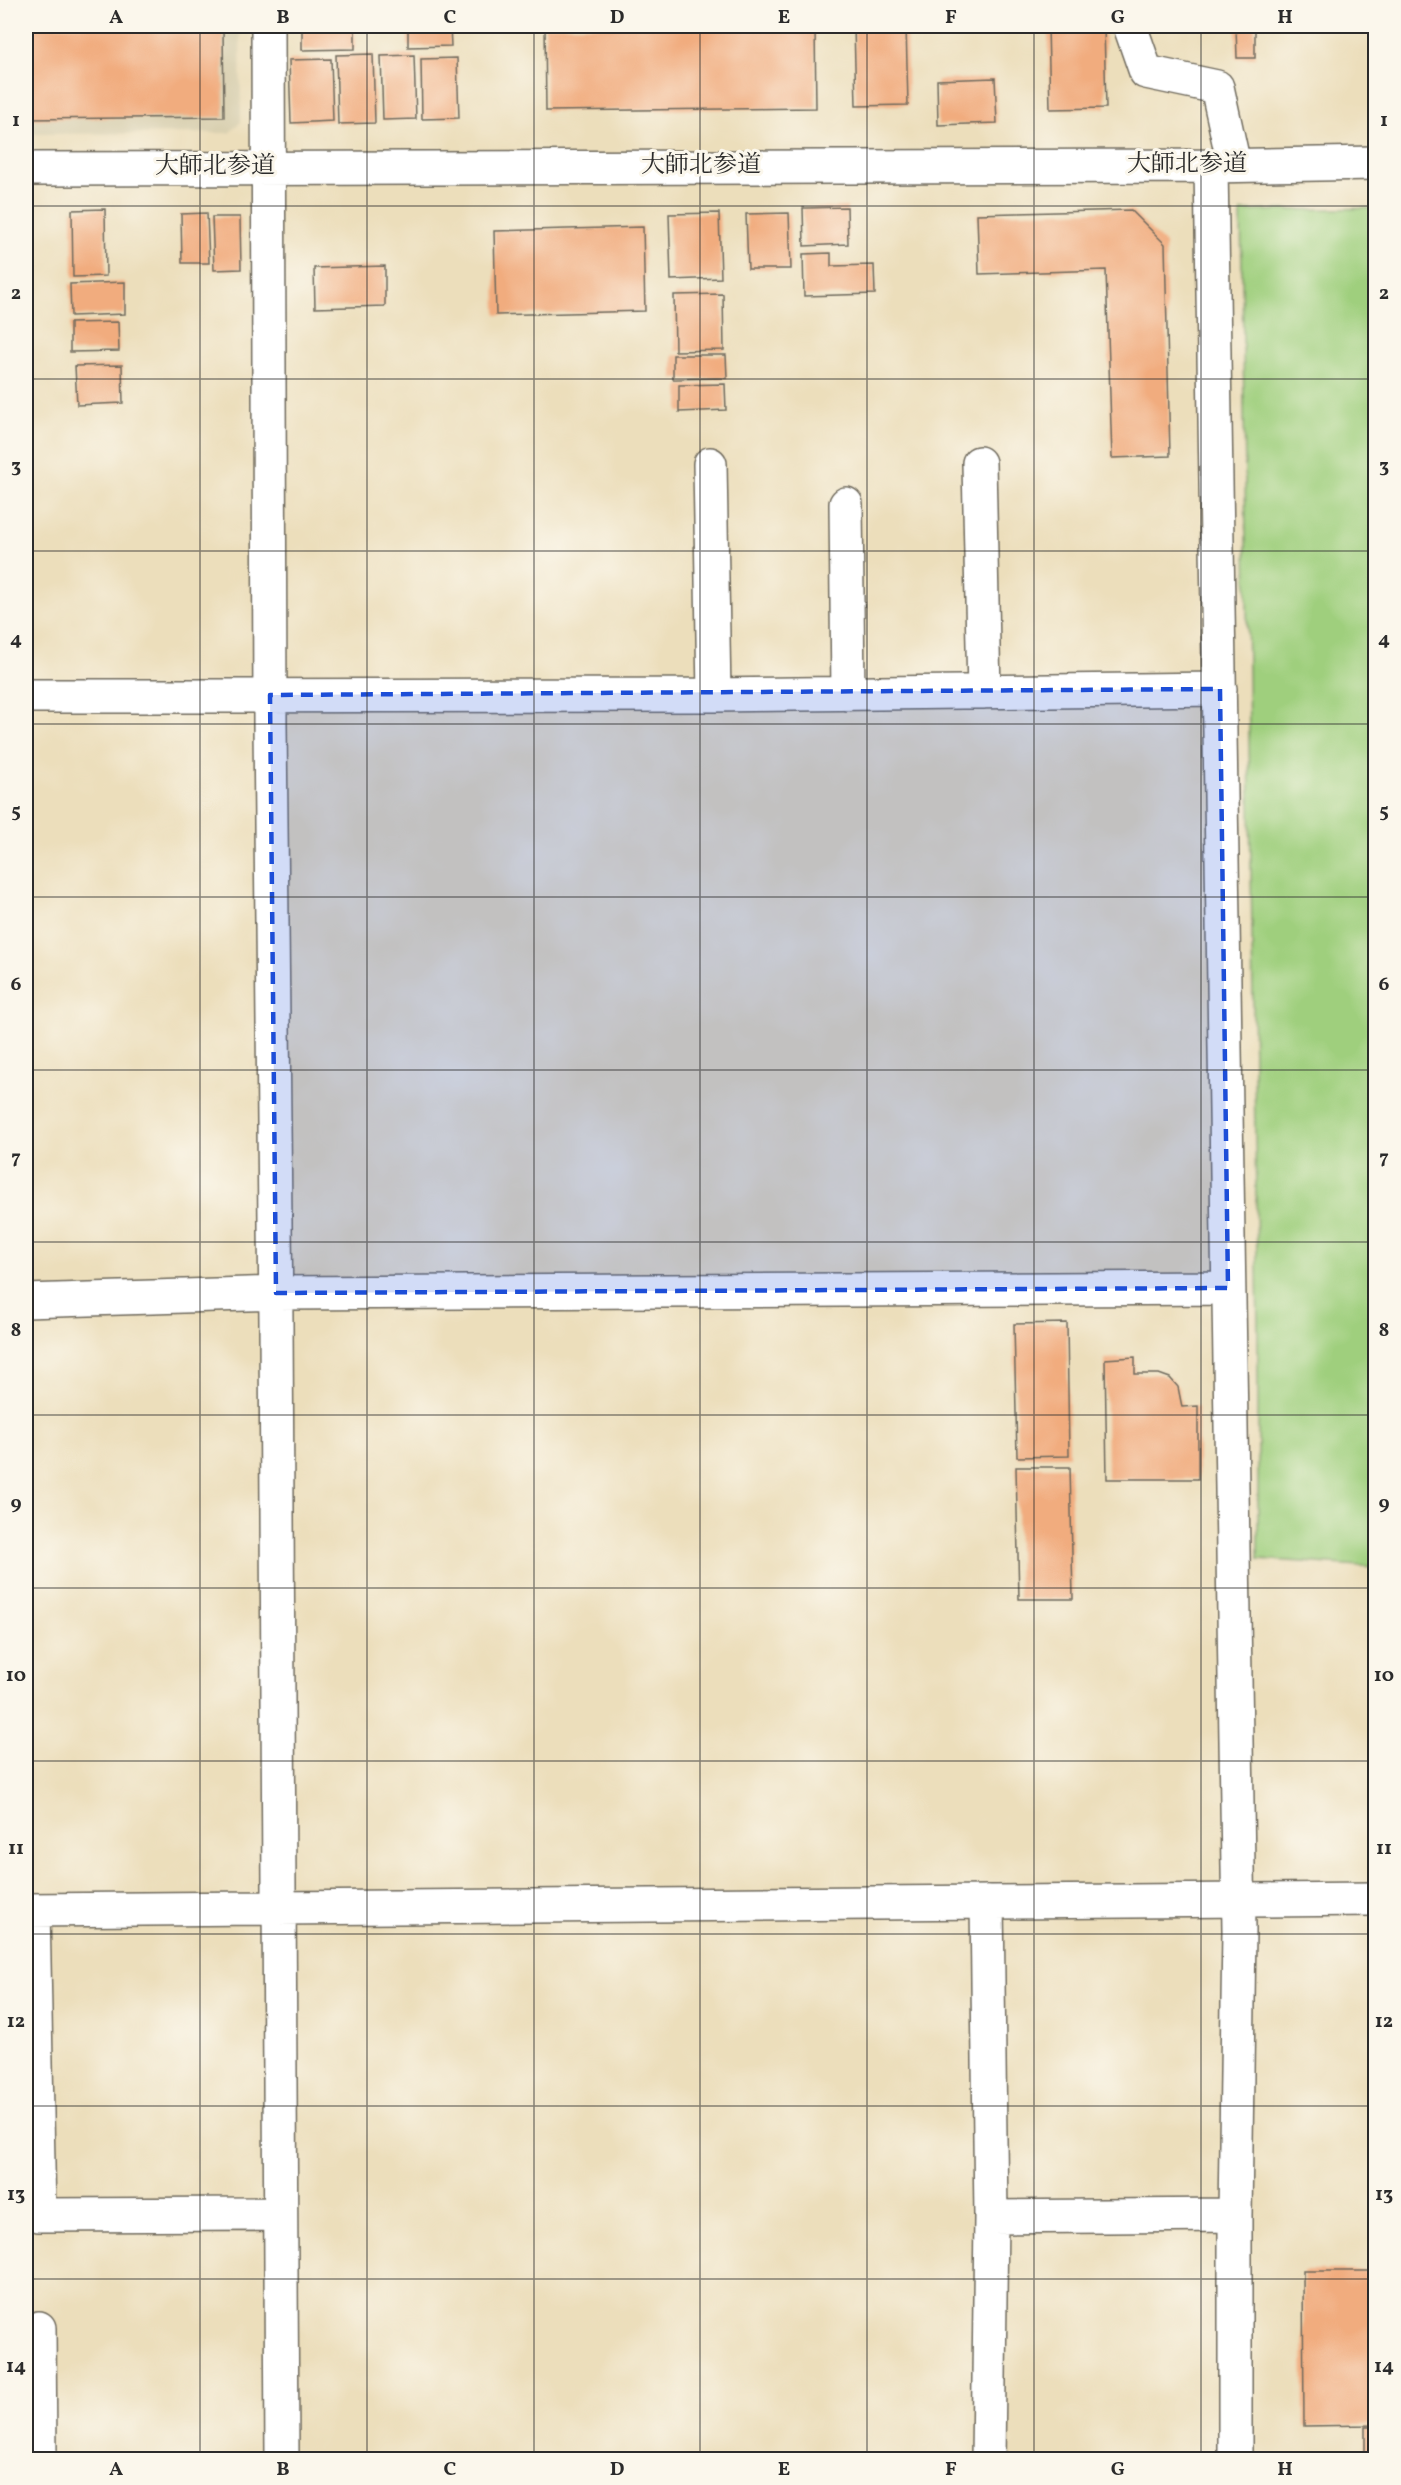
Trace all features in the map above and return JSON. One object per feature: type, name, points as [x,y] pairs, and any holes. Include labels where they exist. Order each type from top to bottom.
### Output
[{"type":"street","points":[[268,26],[270,695],[276,1293],[282,2460]]},
{"type":"street","points":[[1130,26],[1146,72],[1217,87],[1223,165],[1220,689],[1238,1900],[1235,2460]]},
{"type":"street","name":"大師北参道","points":[[26,169],[1376,163]]},
{"type":"street","points":[[979,463],[984,692]]},
{"type":"street","points":[[710,464],[714,695]]},
{"type":"street","points":[[846,504],[848,694]]},
{"type":"street","points":[[26,696],[714,695],[1220,689]]},
{"type":"street","points":[[26,1301],[276,1293],[1228,1288]]},
{"type":"street","points":[[279,2214],[39,2215],[29,1910],[1376,1899]]},
{"type":"street","points":[[987,1902],[991,2217],[988,2460]]},
{"type":"street","points":[[991,2217],[1235,2215]]},
{"type":"street","points":[[39,2328],[40,2460]]},
{"type":"highlighted area","points":[[1220,689],[1228,1288],[276,1293],[270,695]]},
{"type":"shaded area","points":[[26,26],[240,26],[241,122],[229,133],[26,134]]},
{"type":"green space","points":[[1376,208],[1375,1567],[1258,1559],[1258,1332],[1241,211]]},
{"type":"building","points":[[26,26],[223,26],[224,117],[26,119]]},
{"type":"building","points":[[302,26],[355,26],[355,49],[302,50]]},
{"type":"building","points":[[408,26],[450,26],[451,46],[408,47]]},
{"type":"building","points":[[545,26],[815,26],[816,108],[546,111]]},
{"type":"building","points":[[854,26],[906,26],[908,105],[856,106]]},
{"type":"building","points":[[1048,26],[1104,26],[1106,108],[1050,109]]},
{"type":"building","points":[[1236,26],[1255,26],[1255,58],[1237,58]]},
{"type":"building","points":[[373,54],[375,123],[338,124],[336,55]]},
{"type":"building","points":[[414,55],[416,119],[383,120],[381,56]]},
{"type":"building","points":[[457,58],[459,118],[422,119],[421,59]]},
{"type":"building","points":[[331,59],[333,121],[291,123],[289,60]]},
{"type":"building","points":[[995,78],[997,123],[938,125],[937,80]]},
{"type":"building","points":[[847,207],[848,244],[804,246],[803,208]]},
{"type":"building","points":[[105,209],[106,276],[73,277],[72,210]]},
{"type":"building","points":[[1131,210],[1165,244],[1170,456],[1112,458],[1106,270],[979,274],[977,214]]},
{"type":"building","points":[[207,213],[209,263],[182,263],[181,214]]},
{"type":"building","points":[[719,213],[721,278],[671,280],[669,214]]},
{"type":"building","points":[[789,213],[791,269],[748,269],[746,214]]},
{"type":"building","points":[[212,217],[240,217],[241,269],[214,270]]},
{"type":"building","points":[[643,227],[645,311],[496,315],[494,231]]},
{"type":"building","points":[[831,253],[831,266],[874,265],[875,294],[804,296],[803,254]]},
{"type":"building","points":[[385,266],[385,306],[315,308],[314,268]]},
{"type":"building","points":[[125,282],[125,314],[71,316],[70,284]]},
{"type":"building","points":[[723,294],[724,350],[675,351],[674,295]]},
{"type":"building","points":[[118,322],[119,351],[70,352],[70,323]]},
{"type":"building","points":[[673,355],[726,355],[727,378],[673,379]]},
{"type":"building","points":[[122,365],[123,403],[77,405],[75,366]]},
{"type":"building","points":[[725,384],[726,410],[679,412],[679,385]]},
{"type":"building","points":[[1067,1323],[1069,1456],[1017,1457],[1014,1324]]},
{"type":"building","points":[[1135,1357],[1135,1374],[1159,1374],[1170,1378],[1178,1387],[1182,1407],[1198,1406],[1198,1479],[1107,1479],[1105,1359]]},
{"type":"building","points":[[1016,1467],[1070,1467],[1073,1599],[1019,1599]]},
{"type":"building","points":[[1303,2271],[1372,2271],[1372,2425],[1304,2426]]},
{"type":"building","points":[[1365,2427],[1376,2427],[1376,2460],[1365,2460]]}]
